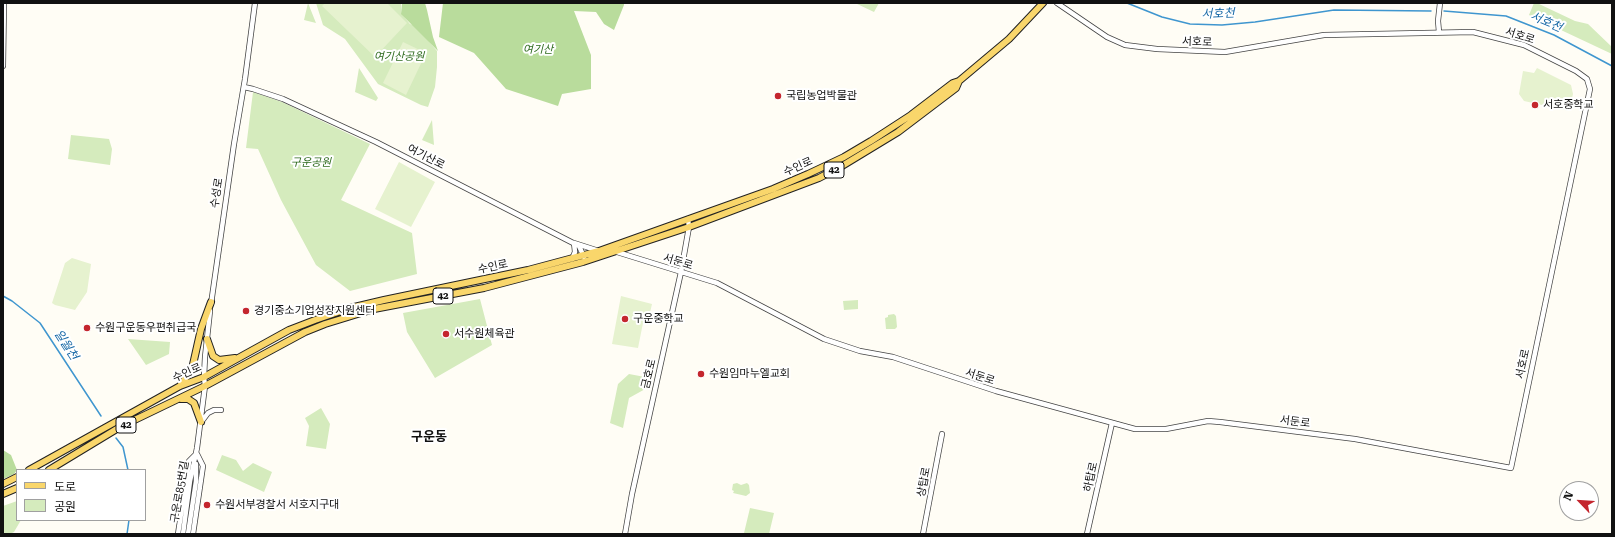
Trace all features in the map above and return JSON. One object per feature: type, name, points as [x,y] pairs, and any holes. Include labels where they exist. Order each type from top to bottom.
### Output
[{"type":"main road","name":"수인로","points":[[32,469],[180,386],[204,377],[289,330],[350,308],[528,270],[599,251],[773,189],[808,174],[844,157],[911,115],[953,83],[959,81],[1009,39],[1043,3]]},
{"type":"main road","name":"수인로","points":[[51,469],[120,427],[206,386],[305,332],[331,322],[374,309],[484,288],[583,262],[689,227],[812,181],[842,166],[898,132],[956,88],[959,81]]},
{"type":"main road","points":[[180,386],[192,369],[201,329],[211,302]]},
{"type":"main road","points":[[207,339],[210,352],[219,360],[242,356]]},
{"type":"main road","points":[[179,398],[188,399],[194,402],[201,422]]},
{"type":"main road","points":[[3,484],[16,478]]},
{"type":"main road","points":[[3,494],[16,488]]},
{"type":"street","points":[[3,66],[4,3]]},
{"type":"street","name":"수성로","points":[[206,386],[204,377],[211,302],[244,87],[255,3]]},
{"type":"street","name":"서호로","points":[[1057,3],[1107,37],[1125,44],[1157,49],[1224,52],[1324,36],[1473,32],[1524,45],[1576,71],[1587,79],[1590,89],[1511,468]]},
{"type":"street","points":[[1439,32],[1438,21],[1440,3]]},
{"type":"street","name":"여기산로","points":[[244,87],[283,99],[376,142],[579,246],[584,255]]},
{"type":"street","name":"금호로","points":[[625,534],[634,486],[681,272],[689,227],[688,219]]},
{"type":"street","points":[[572,259],[575,252],[574,244],[599,251]]},
{"type":"street","name":"서둔로","points":[[617,252],[717,283],[824,339],[860,351],[893,357],[976,386],[1134,429],[1166,429],[1208,421],[1220,422],[1355,439],[1511,468]]},
{"type":"street","points":[[583,262],[584,255]]},
{"type":"street","name":"구운로85번길","points":[[183,534],[190,481],[196,454],[206,386]]},
{"type":"street","points":[[201,422],[208,413],[214,410],[221,410]]},
{"type":"street","name":"하탑로","points":[[1087,534],[1112,423]]},
{"type":"street","name":"상탑로","points":[[923,534],[942,434]]},
{"type":"street","points":[[178,534],[189,461],[196,454],[203,466],[193,534]]},
{"type":"street","name":"구운로85번길","points":[[188,534],[196,481],[196,454]]},
{"type":"green space","points":[[308,3],[316,23],[304,20]]},
{"type":"green space","name":"여기산공원","points":[[316,3],[401,3],[401,13],[410,24],[416,26],[437,51],[435,87],[428,107],[378,84],[345,39],[323,25]]},
{"type":"green space","points":[[325,3],[387,3],[407,23],[375,57],[322,6]]},
{"type":"green space","points":[[402,3],[425,3],[438,51],[401,14]]},
{"type":"green space","name":"여기산","points":[[443,3],[624,3],[624,5],[614,30],[604,24],[596,12],[574,11],[591,55],[591,89],[562,94],[558,106],[506,89],[474,53],[439,37]]},
{"type":"green space","points":[[855,3],[879,3],[874,12]]},
{"type":"green space","points":[[1534,3],[1537,3],[1575,21],[1588,24],[1612,47],[1612,54],[1529,15]]},
{"type":"green space","points":[[403,42],[426,53],[406,95],[383,83]]},
{"type":"green space","points":[[359,68],[378,98],[376,101],[355,92]]},
{"type":"green space","points":[[1537,68],[1571,85],[1573,94],[1569,111],[1524,101],[1519,94],[1523,71],[1534,73]]},
{"type":"green space","name":"구운공원","points":[[253,92],[282,102],[370,144],[341,200],[412,233],[417,274],[350,291],[316,265],[281,200],[258,149],[246,148]]},
{"type":"green space","points":[[432,120],[434,145],[422,140]]},
{"type":"green space","points":[[71,135],[109,139],[112,149],[110,165],[68,159]]},
{"type":"green space","points":[[399,162],[435,182],[411,227],[375,209]]},
{"type":"green space","points":[[72,258],[91,264],[87,292],[75,310],[52,303],[65,263]]},
{"type":"green space","points":[[621,296],[652,304],[649,317],[644,318],[638,348],[612,344]]},
{"type":"green space","points":[[480,299],[492,345],[435,378],[407,332],[403,313]]},
{"type":"green space","points":[[858,300],[858,309],[844,310],[843,301]]},
{"type":"green space","points":[[894,314],[896,316],[897,327],[895,329],[886,329],[885,318],[888,317],[888,315]]},
{"type":"green space","points":[[128,339],[170,342],[169,354],[146,365]]},
{"type":"green space","points":[[629,374],[645,377],[647,388],[629,398],[623,428],[610,423],[618,384]]},
{"type":"green space","points":[[321,408],[330,424],[326,449],[306,446],[309,426],[305,418]]},
{"type":"green space","points":[[3,450],[11,455],[17,469],[14,474],[3,479]]},
{"type":"green space","points":[[222,455],[236,460],[243,471],[253,463],[272,472],[264,492],[216,470]]},
{"type":"green space","points":[[737,483],[741,485],[747,483],[749,485],[750,493],[746,496],[733,493],[733,484]]},
{"type":"green space","points":[[16,501],[16,521],[20,521],[14,532],[10,534],[4,533],[3,506]]},
{"type":"green space","points":[[750,508],[774,513],[769,534],[744,533]]},
{"type":"waterway","name":"서호천","points":[[1127,3],[1162,17],[1190,24],[1222,25],[1255,22],[1334,10],[1431,11]]},
{"type":"waterway","name":"서호천","points":[[1444,11],[1506,16],[1554,35],[1612,66]]},
{"type":"waterway","name":"일월천","points":[[3,296],[12,301],[40,323],[101,416]]},
{"type":"waterway","name":"일월천","points":[[116,438],[123,447],[128,469]]},
{"type":"waterway","name":"일월천","points":[[127,534],[129,521]]},
{"type":"place","name":"국립농업박물관","points":[[778,96]]},
{"type":"place","name":"서호중학교","points":[[1535,105]]},
{"type":"place","name":"경기중소기업성장지원센터","points":[[246,311]]},
{"type":"place","name":"구운중학교","points":[[625,319]]},
{"type":"place","name":"수원구운동우편취급국","points":[[87,328]]},
{"type":"place","name":"서수원체육관","points":[[446,334]]},
{"type":"place","name":"수원임마누엘교회","points":[[701,374]]},
{"type":"place","name":"수원서부경찰서 서호지구대","points":[[207,505]]},
{"type":"district","name":"구운동","points":[[429,437]]}]
